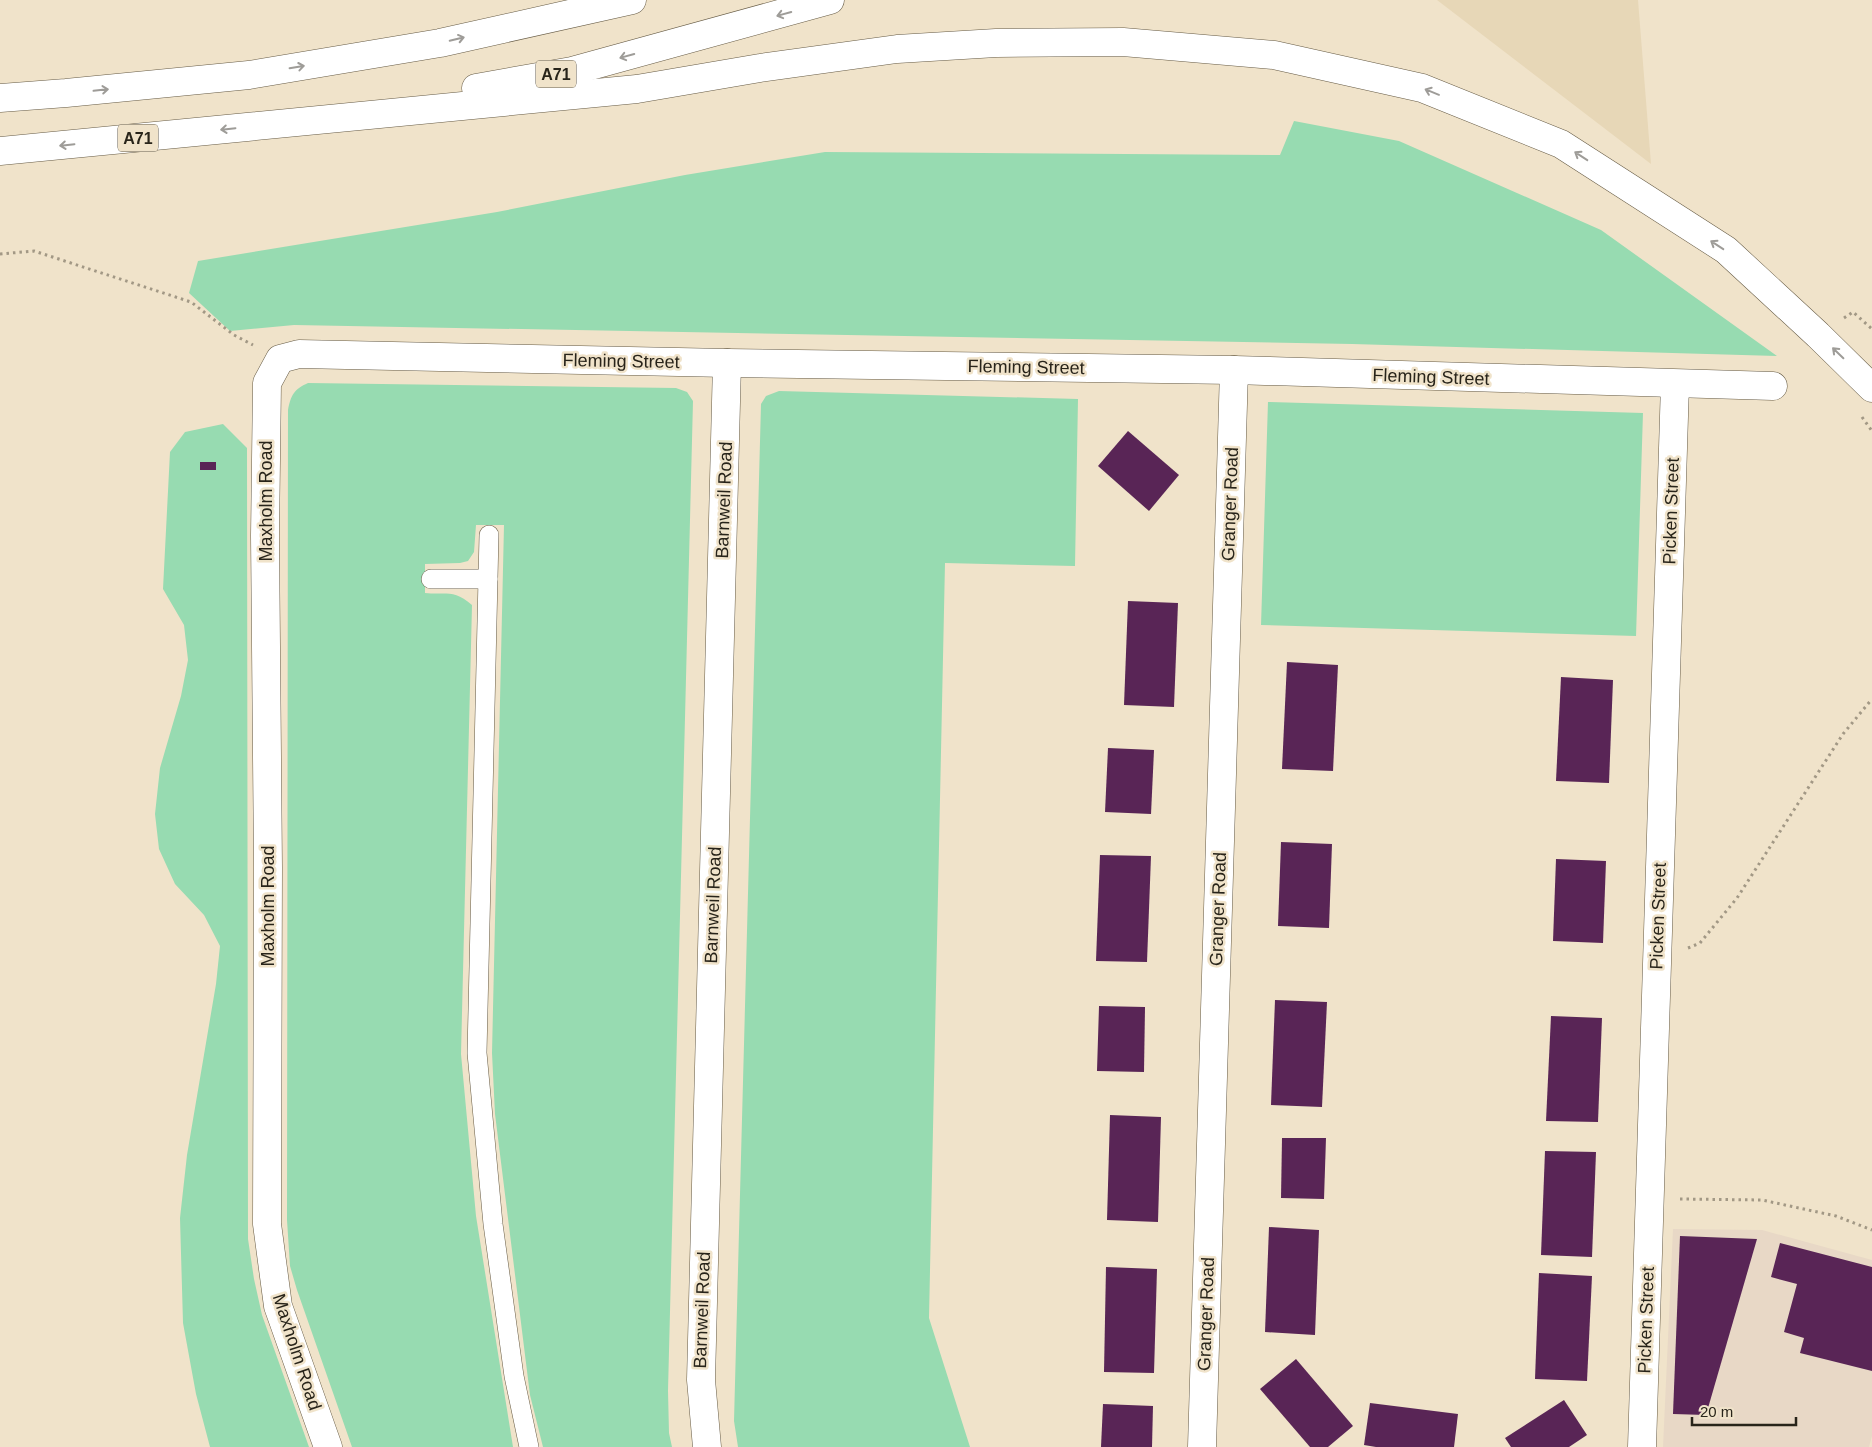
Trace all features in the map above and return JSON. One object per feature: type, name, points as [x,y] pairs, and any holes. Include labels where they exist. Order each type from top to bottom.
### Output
[{"type":"street","points":[[0,98],[66,94],[249,75],[440,43],[632,0]]},
{"type":"street","name":"A71","points":[[0,151],[277,124],[572,71],[830,0]]},
{"type":"street","points":[[277,124],[637,89],[760,68],[897,49],[996,43],[1124,42],[1274,55],[1422,88],[1561,144],[1726,250],[1872,388]]},
{"type":"street","name":"Fleming Street","points":[[280,360],[299,354],[728,363],[1234,370],[1773,386]]},
{"type":"street","name":"Maxholm Road","points":[[280,360],[267,382],[265,536],[268,858],[267,1224],[278,1306],[328,1447]]},
{"type":"street","name":"Barnweil Road","points":[[706,1447],[701,1380],[728,363]]},
{"type":"street","name":"Granger Road","points":[[1202,1447],[1234,370]]},
{"type":"street","name":"Picken Street","points":[[1642,1447],[1675,384]]},
{"type":"lane","points":[[489,535],[477,1053],[493,1224],[514,1376],[529,1447]]},
{"type":"lane","points":[[431,579],[488,579]]},
{"type":"path","points":[[0,254],[34,251],[191,302],[234,335],[280,360]]},
{"type":"path","points":[[1657,963],[1700,943],[1737,898],[1843,734],[1872,699]]},
{"type":"path","points":[[1650,1199],[1762,1200],[1836,1216],[1872,1230]]},
{"type":"shaded area","points":[[1437,0],[1638,0],[1651,164]]},
{"type":"shaded area","points":[[1673,1229],[1762,1230],[1872,1260],[1872,1436],[1869,1447],[1663,1447]]},
{"type":"green space","points":[[1294,121],[1399,141],[1601,230],[1777,356],[1352,344],[294,325],[230,331],[189,293],[198,261],[497,212],[685,175],[825,152],[1280,155]]},
{"type":"green space","points":[[308,383],[676,388],[687,392],[693,401],[668,1391],[669,1433],[672,1447],[543,1447],[530,1395],[495,1114],[492,1053],[504,525],[476,525],[474,552],[468,561],[425,564],[425,593],[455,595],[472,605],[461,1054],[476,1216],[513,1447],[352,1447],[297,1290],[290,1266],[287,1220],[288,410],[294,393]]},
{"type":"green space","points":[[779,391],[1078,399],[1075,566],[945,563],[929,1318],[970,1447],[738,1447],[734,1421],[761,404],[766,396]]},
{"type":"green space","points":[[1268,402],[1643,413],[1636,636],[1261,625]]},
{"type":"green space","points":[[223,424],[247,448],[248,1239],[262,1315],[309,1447],[210,1447],[196,1394],[183,1323],[180,1218],[187,1155],[216,984],[220,946],[204,915],[175,884],[159,849],[155,814],[160,768],[181,696],[188,660],[184,625],[163,589],[170,452],[185,432]]},
{"type":"building","points":[[1128,431],[1179,475],[1149,511],[1098,466]]},
{"type":"building","points":[[200,462],[216,462],[216,470],[200,470]]},
{"type":"building","points":[[1128,601],[1178,603],[1174,707],[1124,705]]},
{"type":"building","points":[[1287,662],[1338,665],[1333,771],[1282,769]]},
{"type":"building","points":[[1561,677],[1613,680],[1609,783],[1556,781]]},
{"type":"building","points":[[1108,748],[1154,750],[1151,814],[1105,812]]},
{"type":"building","points":[[1281,842],[1332,844],[1329,928],[1278,926]]},
{"type":"building","points":[[1100,855],[1151,856],[1147,962],[1096,961]]},
{"type":"building","points":[[1556,859],[1606,861],[1603,943],[1553,941]]},
{"type":"building","points":[[1275,1000],[1327,1002],[1322,1107],[1271,1105]]},
{"type":"building","points":[[1099,1006],[1145,1007],[1144,1072],[1097,1071]]},
{"type":"building","points":[[1551,1016],[1602,1018],[1598,1122],[1546,1121]]},
{"type":"building","points":[[1110,1115],[1161,1117],[1158,1222],[1107,1220]]},
{"type":"building","points":[[1282,1138],[1326,1138],[1324,1199],[1281,1198]]},
{"type":"building","points":[[1545,1151],[1596,1152],[1592,1257],[1541,1255]]},
{"type":"building","points":[[1269,1227],[1319,1230],[1315,1335],[1265,1332]]},
{"type":"building","points":[[1680,1236],[1757,1239],[1706,1415],[1673,1414]]},
{"type":"building","points":[[1780,1243],[1872,1267],[1872,1371],[1800,1353],[1804,1338],[1784,1332],[1797,1284],[1771,1277]]},
{"type":"building","points":[[1106,1267],[1157,1269],[1154,1373],[1104,1372]]},
{"type":"building","points":[[1539,1273],[1592,1276],[1587,1381],[1535,1379]]},
{"type":"building","points":[[1296,1359],[1353,1426],[1328,1447],[1310,1447],[1260,1389]]},
{"type":"building","points":[[1564,1400],[1587,1435],[1569,1447],[1511,1447],[1505,1438]]},
{"type":"building","points":[[1370,1403],[1458,1414],[1454,1447],[1376,1447],[1364,1445]]},
{"type":"building","points":[[1103,1404],[1153,1406],[1152,1447],[1101,1447]]}]
